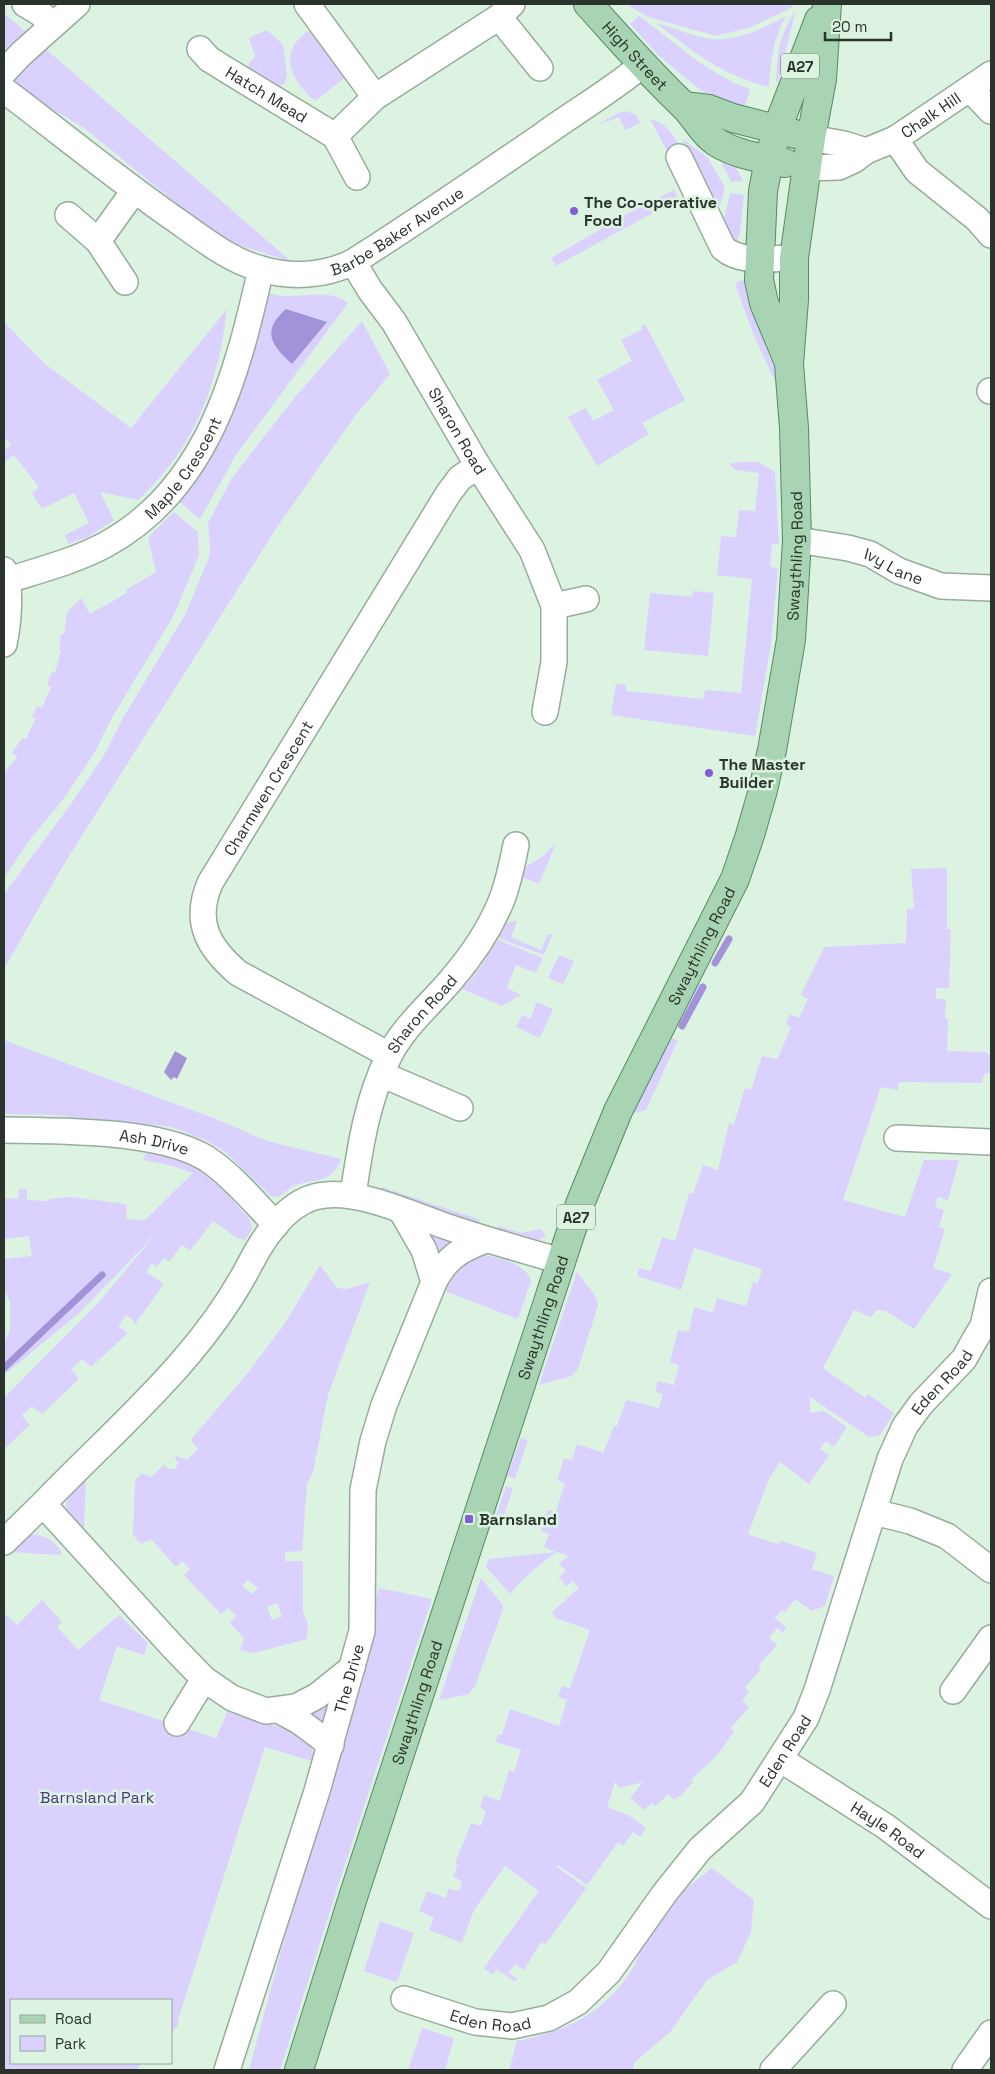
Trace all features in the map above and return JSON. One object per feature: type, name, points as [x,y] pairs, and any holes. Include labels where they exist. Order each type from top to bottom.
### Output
[{"type":"main road","name":"High Street","points":[[588,4],[642,65],[684,106],[703,131],[716,142],[737,153],[806,168]]},
{"type":"main road","name":"A27","points":[[768,160],[777,130],[826,4]]},
{"type":"main road","name":"A27","points":[[806,168],[822,79],[826,4]]},
{"type":"main road","points":[[684,106],[709,108],[733,118],[810,138]]},
{"type":"main road","name":"Swaythling Road","points":[[768,160],[763,191],[759,280],[764,303],[789,364]]},
{"type":"main road","name":"Swaythling Road","points":[[299,2070],[345,1921],[580,1204],[618,1111],[735,878],[763,790],[782,698],[791,640],[797,540],[794,428],[789,364],[794,300],[794,258],[806,168]]},
{"type":"street","points":[[25,4],[40,13],[53,25]]},
{"type":"street","points":[[4,72],[21,54],[77,4]]},
{"type":"street","points":[[307,4],[375,97]]},
{"type":"street","points":[[357,177],[335,136],[375,97],[506,10],[540,68]]},
{"type":"street","name":"Hatch Mead","points":[[200,49],[209,59],[335,136]]},
{"type":"street","name":"Barbe Baker Avenue","points":[[4,90],[134,191],[224,254],[261,270],[310,274],[340,268],[353,262],[456,195],[619,84],[642,65]]},
{"type":"street","name":"Chalk Hill","points":[[806,168],[839,167],[854,160],[866,151],[894,139],[991,74]]},
{"type":"street","points":[[970,89],[991,111]]},
{"type":"street","points":[[810,138],[844,144],[866,151]]},
{"type":"street","points":[[894,139],[917,171],[977,219],[991,235]]},
{"type":"street","points":[[680,157],[723,248],[730,254],[743,258],[794,258]]},
{"type":"street","points":[[98,241],[134,191]]},
{"type":"street","points":[[68,215],[98,241],[125,282]]},
{"type":"street","name":"Sharon Road","points":[[353,262],[370,290],[394,322],[478,466],[532,550],[554,606],[554,662],[545,712]]},
{"type":"street","name":"Maple Crescent","points":[[4,644],[6,633],[6,575],[51,567],[104,546],[139,521],[166,497],[188,472],[211,432],[222,404],[242,343],[261,270]]},
{"type":"street","name":"Charmwen Crescent","points":[[460,1108],[238,973],[219,956],[207,937],[205,901],[210,884],[448,494],[460,478],[478,466]]},
{"type":"street","name":"Ivy Lane","points":[[797,540],[848,548],[870,554],[899,571],[941,586],[991,588]]},
{"type":"street","points":[[554,606],[586,599]]},
{"type":"street","name":"Sharon Road","points":[[353,1195],[367,1117],[385,1064],[422,1009],[450,981],[471,956],[501,902],[516,846]]},
{"type":"street","name":"Ash Drive","points":[[4,1130],[56,1131],[140,1137],[172,1144],[195,1152],[212,1162],[242,1189],[276,1225]]},
{"type":"street","points":[[897,1138],[991,1142]]},
{"type":"street","points":[[4,1542],[103,1443],[139,1410],[190,1353],[232,1295],[260,1244],[270,1230],[296,1207],[309,1200],[324,1195],[353,1195],[486,1240],[561,1261]]},
{"type":"street","points":[[402,1212],[424,1250],[434,1282]]},
{"type":"street","name":"The Drive","points":[[227,2070],[331,1745],[362,1631],[363,1490],[373,1441],[384,1405],[440,1269],[463,1248],[486,1240]]},
{"type":"street","name":"Eden Road","points":[[404,1999],[475,2022],[512,2026],[549,2018],[578,2002],[609,1972],[664,1894],[700,1850],[752,1802],[808,1711],[890,1459],[906,1426],[921,1404],[964,1358],[987,1327],[991,1291]]},
{"type":"street","points":[[43,1504],[127,1597],[204,1678],[232,1698],[266,1711],[296,1707],[317,1696],[352,1668]]},
{"type":"street","points":[[874,1512],[910,1521],[947,1536],[991,1570]]},
{"type":"street","points":[[953,1691],[991,1638]]},
{"type":"street","points":[[177,1723],[204,1678]]},
{"type":"street","points":[[278,1710],[299,1721],[331,1745]]},
{"type":"street","name":"Hayle Road","points":[[780,1759],[885,1826],[991,1906]]},
{"type":"street","points":[[773,2070],[833,2004]]},
{"type":"street","points":[[965,2070],[991,2033]]},
{"type":"green space","points":[[630,4],[792,4],[791,8],[751,27],[716,36],[648,17],[629,6]]},
{"type":"green space","points":[[4,13],[292,262],[220,239],[84,128],[4,80]]},
{"type":"green space","points":[[794,13],[778,82],[776,82],[777,62],[782,38]]},
{"type":"green space","points":[[639,16],[692,57],[734,83],[750,89],[744,109],[716,100],[659,56],[630,24]]},
{"type":"green space","points":[[786,16],[773,50],[769,86],[748,81],[720,68],[656,23],[705,38],[726,39],[747,34]]},
{"type":"green space","points":[[267,30],[283,45],[287,74],[285,83],[278,88],[247,74],[249,63],[255,56],[249,38]]},
{"type":"green space","points":[[307,31],[310,32],[346,77],[315,101],[298,82],[291,67],[290,59],[296,42]]},
{"type":"green space","points":[[627,111],[636,115],[640,123],[625,130],[619,117],[596,126],[618,113]]},
{"type":"green space","points":[[650,119],[655,120],[668,129],[679,145],[667,151]]},
{"type":"green space","points":[[683,139],[708,158],[725,187],[718,211],[686,149]]},
{"type":"green space","points":[[725,157],[736,167],[743,181],[731,182],[720,159]]},
{"type":"green space","points":[[674,190],[678,199],[556,266],[551,258],[625,215]]},
{"type":"green space","points":[[730,193],[744,195],[740,234],[737,240],[733,240],[723,223]]},
{"type":"green space","points":[[747,279],[758,322],[769,355],[775,365],[782,389],[779,390],[755,338],[736,287],[737,282]]},
{"type":"green space","points":[[266,292],[283,296],[326,295],[348,303],[236,455],[200,519],[177,500]]},
{"type":"green space","points":[[227,309],[223,337],[210,389],[201,413],[175,458],[138,500],[100,492],[114,520],[88,537],[68,544],[65,535],[89,523],[74,493],[42,509],[32,493],[39,487],[14,455],[4,462],[4,451],[11,445],[4,437],[4,322],[45,364],[131,428]]},
{"type":"green space","points":[[362,321],[390,374],[355,416],[277,527],[64,864],[4,969],[4,894],[71,804],[103,757],[123,718],[185,615],[208,560],[210,551],[208,523],[232,478],[295,397]]},
{"type":"green space","points":[[645,324],[685,400],[642,423],[649,434],[597,466],[568,417],[586,408],[593,421],[614,410],[597,380],[632,361],[621,340],[643,329],[641,326]]},
{"type":"green space","points":[[759,462],[775,472],[779,544],[772,544],[770,567],[778,568],[771,644],[755,736],[611,715],[616,684],[626,685],[626,691],[704,699],[705,690],[741,693],[752,579],[717,575],[721,536],[736,537],[739,510],[755,511],[759,473],[736,470],[729,464]]},
{"type":"green space","points":[[174,512],[198,532],[199,555],[174,615],[113,716],[95,752],[64,798],[28,842],[4,878],[4,773],[17,757],[12,753],[22,738],[26,739],[36,718],[32,717],[37,706],[42,708],[51,687],[47,684],[52,672],[55,673],[61,651],[59,650],[61,634],[64,634],[67,612],[81,598],[90,614],[127,593],[126,590],[156,572],[148,537]]},
{"type":"green space","points":[[693,591],[714,593],[708,656],[644,650],[650,593],[692,597]]},
{"type":"green space","points":[[556,843],[539,884],[522,877],[524,868],[542,857]]},
{"type":"green space","points":[[947,868],[947,929],[951,929],[949,988],[936,988],[936,999],[946,999],[945,1018],[948,1019],[947,1051],[986,1052],[991,1056],[991,1073],[983,1076],[982,1083],[901,1082],[898,1083],[898,1090],[881,1087],[843,1200],[905,1217],[924,1160],[959,1160],[948,1200],[938,1197],[935,1207],[944,1210],[939,1227],[945,1229],[933,1268],[952,1274],[914,1329],[886,1311],[877,1310],[871,1317],[854,1310],[823,1368],[865,1398],[868,1394],[894,1413],[880,1435],[869,1437],[810,1397],[810,1413],[824,1411],[847,1427],[834,1447],[826,1441],[820,1449],[829,1455],[809,1484],[780,1462],[770,1477],[748,1534],[777,1544],[782,1541],[817,1553],[812,1569],[834,1576],[825,1606],[812,1611],[795,1599],[785,1612],[782,1610],[775,1618],[786,1627],[783,1633],[777,1628],[769,1638],[777,1645],[758,1666],[761,1669],[745,1687],[749,1692],[742,1701],[749,1707],[731,1728],[734,1731],[719,1753],[691,1780],[693,1782],[680,1797],[678,1796],[675,1800],[668,1794],[656,1806],[652,1803],[645,1810],[630,1798],[643,1782],[620,1788],[615,1782],[607,1807],[630,1816],[646,1828],[640,1837],[633,1832],[623,1846],[618,1842],[587,1885],[558,1865],[557,1867],[586,1888],[545,1945],[541,1942],[524,1970],[515,1964],[509,1973],[517,1979],[515,1982],[497,1969],[492,1975],[484,1968],[539,1891],[505,1866],[474,1910],[462,1943],[429,1930],[434,1918],[419,1911],[427,1891],[446,1898],[449,1888],[456,1891],[460,1889],[462,1884],[460,1880],[453,1877],[457,1867],[456,1861],[471,1823],[481,1826],[486,1811],[480,1808],[484,1795],[500,1801],[509,1770],[514,1772],[521,1750],[496,1742],[498,1734],[502,1735],[510,1709],[559,1726],[567,1700],[558,1697],[562,1686],[570,1688],[590,1630],[555,1618],[552,1612],[579,1588],[573,1581],[566,1586],[559,1577],[566,1571],[559,1563],[569,1556],[557,1552],[533,1571],[510,1594],[486,1567],[489,1559],[556,1552],[544,1547],[549,1534],[541,1531],[548,1510],[556,1512],[565,1483],[557,1480],[564,1458],[572,1460],[577,1444],[603,1453],[614,1426],[617,1426],[626,1400],[659,1408],[663,1394],[655,1392],[658,1381],[674,1385],[679,1365],[670,1362],[678,1330],[689,1332],[694,1307],[713,1313],[717,1298],[746,1306],[753,1282],[758,1283],[762,1269],[694,1248],[681,1290],[637,1276],[639,1268],[651,1271],[662,1237],[675,1241],[689,1193],[693,1194],[703,1165],[718,1170],[729,1123],[734,1124],[745,1088],[751,1090],[762,1056],[778,1058],[791,1027],[786,1024],[790,1014],[799,1018],[808,999],[801,995],[824,947],[906,943],[907,909],[914,908],[911,869]]},
{"type":"green space","points":[[517,922],[511,937],[541,950],[548,934],[552,935],[544,955],[499,938],[506,923]]},
{"type":"green space","points":[[498,940],[543,958],[536,973],[516,965],[507,988],[521,995],[502,1006],[462,989],[478,971]]},
{"type":"green space","points":[[559,955],[574,961],[563,984],[548,978]]},
{"type":"green space","points":[[697,982],[705,987],[684,1028],[675,1025]]},
{"type":"green space","points":[[537,1002],[553,1009],[540,1038],[516,1027],[522,1015],[530,1019]]},
{"type":"green space","points":[[668,1037],[678,1040],[646,1110],[634,1113]]},
{"type":"green space","points":[[4,1040],[221,1121],[267,1141],[341,1159],[333,1173],[323,1179],[296,1185],[282,1195],[272,1197],[225,1152],[207,1141],[172,1127],[52,1115],[4,1114]]},
{"type":"green space","points":[[145,1153],[173,1157],[195,1166],[218,1183],[250,1220],[252,1229],[245,1240],[237,1238],[213,1221],[190,1251],[182,1245],[169,1262],[164,1258],[157,1267],[152,1263],[146,1272],[164,1284],[135,1324],[126,1315],[118,1326],[128,1333],[91,1367],[82,1359],[71,1369],[79,1379],[42,1414],[32,1406],[22,1415],[30,1425],[4,1449],[4,1398],[100,1301],[155,1235],[78,1314],[4,1375],[4,1344],[10,1329],[10,1302],[4,1290],[4,1259],[32,1256],[29,1236],[5,1239],[4,1237],[4,1198],[18,1199],[19,1189],[27,1189],[27,1200],[49,1201],[49,1199],[70,1197],[119,1203],[127,1205],[126,1219],[145,1220],[193,1173],[173,1166],[144,1160]]},
{"type":"green space","points":[[382,1187],[481,1220],[474,1224],[382,1191]]},
{"type":"green space","points":[[498,1226],[521,1233],[541,1229],[546,1236],[534,1242],[501,1233]]},
{"type":"green space","points":[[424,1230],[455,1240],[454,1243],[438,1255]]},
{"type":"green space","points":[[485,1255],[512,1263],[524,1270],[528,1275],[531,1281],[518,1319],[445,1291],[461,1268]]},
{"type":"green space","points":[[320,1265],[337,1288],[346,1289],[370,1282],[328,1395],[313,1472],[307,1484],[302,1551],[285,1552],[285,1561],[302,1561],[303,1563],[303,1611],[308,1625],[307,1639],[254,1653],[240,1650],[244,1638],[230,1623],[236,1616],[228,1608],[221,1614],[184,1575],[190,1569],[182,1561],[176,1567],[151,1539],[141,1544],[133,1535],[135,1480],[142,1473],[151,1477],[164,1465],[169,1469],[175,1469],[178,1463],[174,1455],[187,1460],[198,1449],[191,1440],[250,1370],[285,1323]],"holes":[[[248,1580],[258,1588],[252,1594],[242,1586]],[[277,1603],[282,1616],[272,1620],[267,1607]]]},
{"type":"green space","points":[[577,1272],[596,1297],[598,1305],[578,1369],[572,1376],[539,1385]]},
{"type":"green space","points":[[521,1438],[528,1440],[515,1479],[507,1476]]},
{"type":"green space","points":[[86,1476],[84,1533],[69,1517],[66,1504],[71,1493]]},
{"type":"green space","points":[[506,1486],[513,1488],[500,1527],[493,1524]]},
{"type":"green space","points":[[30,1534],[40,1535],[55,1543],[61,1551],[61,1555],[10,1552],[25,1536]]},
{"type":"green space","points":[[481,1578],[502,1604],[503,1609],[475,1686],[469,1694],[439,1700]]},
{"type":"green space","points":[[379,1588],[432,1599],[280,2070],[249,2070]]},
{"type":"green space","name":"Barnsland Park","points":[[42,1600],[62,1622],[57,1627],[78,1650],[119,1615],[148,1643],[144,1655],[117,1646],[99,1700],[216,1738],[228,1711],[297,1735],[306,1740],[313,1750],[312,1761],[265,1747],[178,2020],[178,2026],[172,2032],[172,1999],[10,1999],[10,2064],[141,2064],[138,2070],[4,2070],[4,1613],[17,1625]]},
{"type":"green space","points":[[326,1704],[329,1705],[326,1727],[311,1717],[312,1710]]},
{"type":"green space","points":[[712,1868],[754,1900],[751,1932],[737,1962],[707,1980],[671,2031],[634,2063],[633,2070],[509,2070],[517,2041],[567,2026],[582,2019],[608,1999],[631,1971],[646,1936],[664,1911],[681,1893]]},
{"type":"green space","points":[[380,1921],[414,1933],[397,1982],[364,1971]]},
{"type":"green space","points":[[422,2028],[454,2038],[445,2070],[408,2070]]},
{"type":"shaded area","points":[[286,309],[327,322],[292,364],[274,344],[271,331],[273,324]]},
{"type":"shaded area","points":[[175,1051],[187,1058],[177,1079],[174,1077],[171,1080],[164,1072]]},
{"type":"waterway","points":[[715,963],[729,939]]},
{"type":"waterway","points":[[682,1026],[703,987]]},
{"type":"waterway","points":[[4,1368],[102,1275]]},
{"type":"place","name":"The Co-operative Food","points":[[574,211]]},
{"type":"place","name":"The Master Builder","points":[[709,773]]},
{"type":"place","name":"Barnsland","points":[[469,1519]]}]
